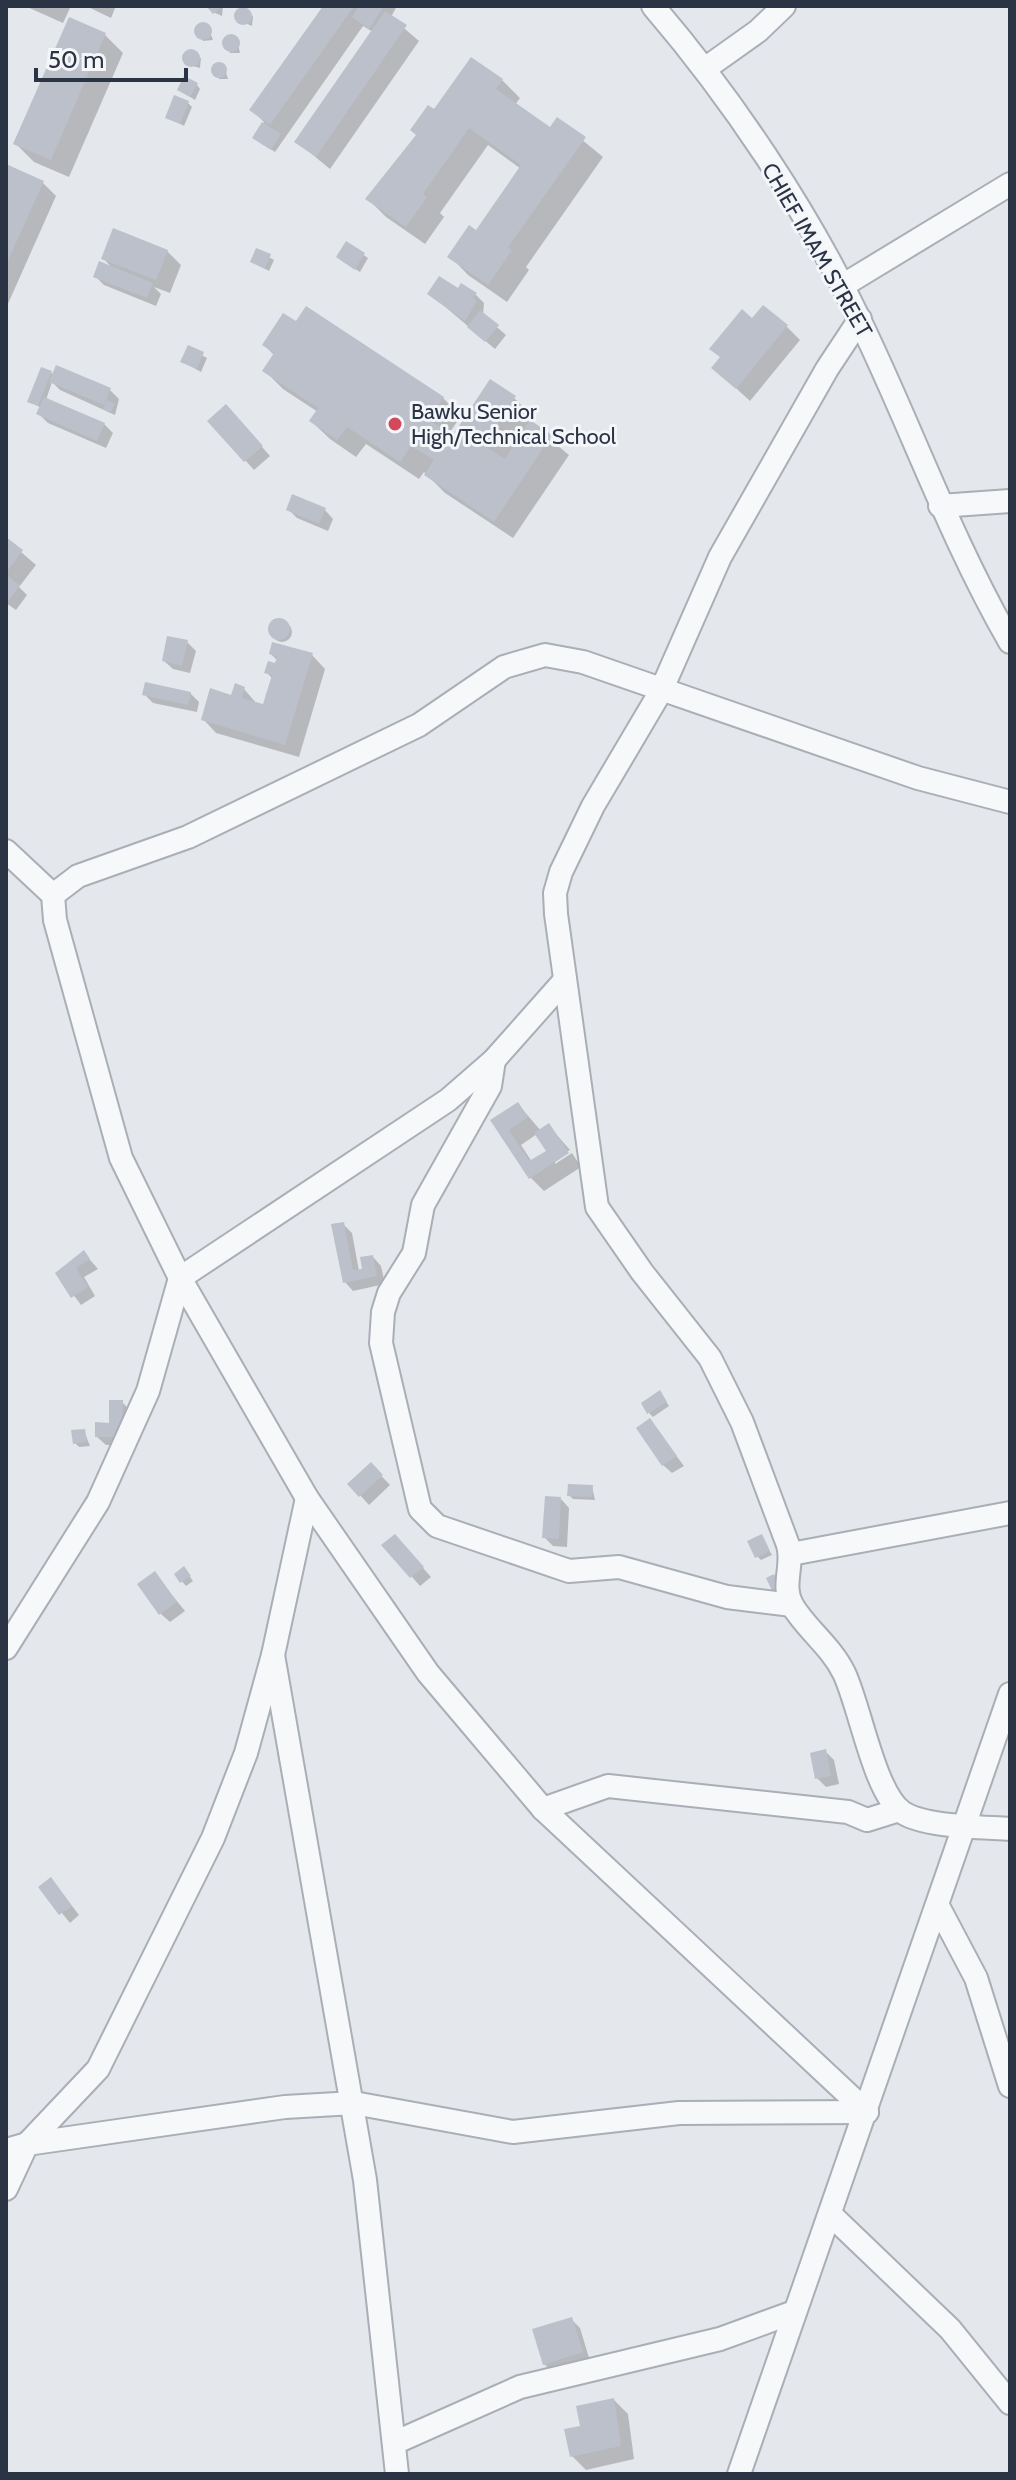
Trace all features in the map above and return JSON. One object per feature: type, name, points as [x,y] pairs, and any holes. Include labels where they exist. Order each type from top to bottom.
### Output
[{"type":"street","name":"CHIEF IMAM STREET","points":[[653,6],[706,68],[842,286],[860,319],[968,568],[1010,642]]},
{"type":"street","points":[[706,68],[758,31],[784,6]]},
{"type":"street","points":[[842,286],[1010,184]]},
{"type":"street","points":[[860,319],[827,369],[720,557],[661,691],[593,806],[557,883],[556,914],[597,1207],[721,1379],[742,1422],[791,1554],[786,1589],[792,1605],[824,1641],[844,1671],[886,1794],[899,1810],[917,1818],[1010,1829]]},
{"type":"street","points":[[940,506],[1010,501]]},
{"type":"street","points":[[53,895],[78,876],[188,837],[419,725],[504,667],[545,655],[583,662],[918,778],[1010,802]]},
{"type":"street","points":[[6,851],[53,895],[55,920],[121,1158],[180,1278],[307,1498],[428,1673],[543,1809],[867,2112]]},
{"type":"street","points":[[6,1648],[98,1502],[148,1391],[180,1278],[407,1130],[494,1060],[565,980]]},
{"type":"street","points":[[494,1060],[485,1098],[423,1205],[414,1253],[389,1293],[383,1312],[381,1343],[420,1509],[427,1520],[437,1526],[515,1556],[569,1571],[619,1567],[727,1597],[792,1605]]},
{"type":"street","points":[[6,2189],[16,2147],[98,2069],[213,1838],[246,1753],[273,1655],[307,1498]]},
{"type":"street","points":[[791,1554],[1010,1513]]},
{"type":"street","points":[[273,1655],[365,2180],[397,2474]]},
{"type":"street","points":[[739,2474],[939,1908],[1010,1694]]},
{"type":"street","points":[[543,1809],[608,1786],[848,1812],[867,1820],[899,1810]]},
{"type":"street","points":[[939,1908],[976,1978],[1010,2086]]},
{"type":"street","points":[[16,2147],[285,2107],[352,2104],[513,2132],[679,2113],[867,2112]]},
{"type":"street","points":[[830,2214],[950,2329],[1010,2403]]},
{"type":"street","points":[[394,2443],[520,2387],[720,2339],[794,2312]]},
{"type":"building","points":[[206,6],[223,6],[213,14]]},
{"type":"building","points":[[323,6],[354,6],[270,125],[249,110]]},
{"type":"building","points":[[359,6],[384,6],[369,29],[352,17]]},
{"type":"building","points":[[243,7],[252,16],[243,25],[234,16]]},
{"type":"building","points":[[385,11],[407,25],[316,157],[294,142]]},
{"type":"building","points":[[69,17],[106,33],[51,160],[13,144]]},
{"type":"building","points":[[203,22],[212,31],[203,40],[194,31]]},
{"type":"building","points":[[231,34],[240,43],[231,52],[222,43]]},
{"type":"building","points":[[191,49],[200,58],[191,67],[182,58]]},
{"type":"building","points":[[471,57],[503,79],[496,89],[550,127],[557,117],[586,137],[508,247],[512,250],[488,285],[447,257],[469,225],[476,230],[521,165],[469,128],[423,194],[427,197],[406,227],[365,199],[416,135],[410,130],[428,105],[434,109]]},
{"type":"building","points":[[216,62],[222,62],[227,70],[225,76],[216,78],[211,73],[211,67]]},
{"type":"building","points":[[184,76],[198,83],[190,97],[177,90]]},
{"type":"building","points":[[174,95],[189,101],[180,124],[165,118]]},
{"type":"building","points":[[262,122],[281,134],[271,150],[252,138]]},
{"type":"building","points":[[6,164],[44,181],[6,265]]},
{"type":"building","points":[[113,228],[168,250],[156,280],[101,259]]},
{"type":"building","points":[[346,241],[365,253],[355,270],[336,257]]},
{"type":"building","points":[[256,248],[271,254],[265,269],[250,262]]},
{"type":"building","points":[[99,261],[153,283],[147,298],[93,277]]},
{"type":"building","points":[[439,276],[458,288],[461,283],[477,293],[473,298],[477,301],[465,321],[427,294]]},
{"type":"building","points":[[763,305],[788,325],[736,389],[711,368],[720,357],[709,349],[742,309],[752,318]]},
{"type":"building","points":[[306,306],[444,397],[429,420],[453,435],[490,379],[516,396],[483,445],[505,459],[530,420],[552,435],[494,522],[424,475],[434,460],[411,446],[400,462],[347,427],[337,440],[309,421],[318,408],[262,371],[274,353],[262,345],[283,313],[296,321]]},
{"type":"building","points":[[480,310],[499,325],[485,342],[467,327]]},
{"type":"building","points":[[188,345],[204,352],[197,369],[180,362]]},
{"type":"building","points":[[56,365],[111,388],[104,405],[49,382]]},
{"type":"building","points":[[41,367],[52,371],[38,406],[27,402]]},
{"type":"building","points":[[44,397],[105,423],[97,441],[36,414]]},
{"type":"building","points":[[107,400],[115,404],[110,413],[103,409]]},
{"type":"building","points":[[226,404],[263,446],[244,462],[207,421]]},
{"type":"building","points":[[292,494],[326,508],[319,524],[286,510]]},
{"type":"building","points":[[6,537],[23,550],[6,573]]},
{"type":"building","points":[[6,575],[20,585],[6,604]]},
{"type":"building","points":[[279,618],[290,629],[279,640],[268,629]]},
{"type":"building","points":[[167,636],[188,640],[182,666],[162,661]]},
{"type":"building","points":[[272,642],[313,653],[285,745],[201,720],[210,688],[231,695],[235,683],[245,687],[242,698],[263,704],[272,675],[264,673],[268,661],[275,663],[277,657],[269,654]]},
{"type":"building","points":[[145,682],[191,692],[188,705],[142,695]]},
{"type":"building","points":[[518,1102],[528,1117],[509,1130],[529,1161],[546,1151],[534,1133],[549,1123],[569,1153],[529,1179],[490,1120]]},
{"type":"building","points":[[344,1222],[353,1270],[362,1269],[360,1257],[373,1255],[377,1276],[343,1283],[331,1224]]},
{"type":"building","points":[[84,1250],[90,1259],[76,1268],[88,1287],[71,1298],[55,1273]]},
{"type":"building","points":[[660,1390],[667,1402],[647,1414],[641,1403]]},
{"type":"building","points":[[109,1400],[123,1400],[122,1437],[95,1437],[95,1422],[109,1423]]},
{"type":"building","points":[[650,1418],[677,1456],[662,1466],[636,1428]]},
{"type":"building","points":[[85,1429],[87,1442],[73,1444],[71,1430]]},
{"type":"building","points":[[371,1462],[383,1475],[359,1497],[347,1484]]},
{"type":"building","points":[[568,1484],[593,1485],[592,1497],[567,1496]]},
{"type":"building","points":[[545,1496],[561,1497],[559,1539],[542,1538]]},
{"type":"building","points":[[395,1534],[424,1567],[410,1578],[381,1545]]},
{"type":"building","points":[[762,1534],[770,1551],[755,1558],[747,1541]]},
{"type":"building","points":[[184,1566],[191,1576],[180,1583],[174,1574]]},
{"type":"building","points":[[155,1571],[177,1602],[159,1615],[137,1584]]},
{"type":"building","points":[[774,1574],[783,1591],[774,1595],[766,1578]]},
{"type":"building","points":[[826,1749],[831,1776],[815,1779],[810,1753]]},
{"type":"building","points":[[51,1877],[72,1906],[59,1915],[38,1887]]},
{"type":"building","points":[[572,2317],[583,2352],[543,2365],[532,2329]]},
{"type":"building","points":[[614,2398],[621,2446],[570,2457],[564,2429],[580,2426],[576,2406]]},
{"type":"place","name":"Bawku Senior High/Technical School","points":[[395,424]]}]
